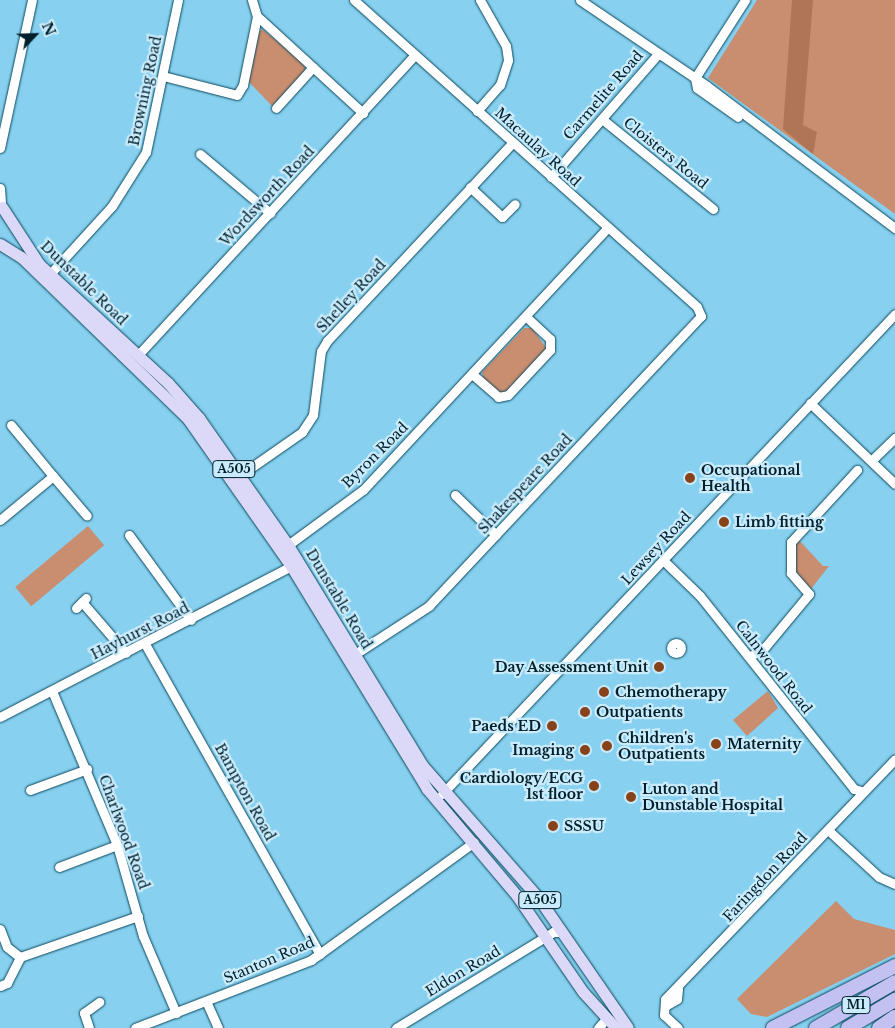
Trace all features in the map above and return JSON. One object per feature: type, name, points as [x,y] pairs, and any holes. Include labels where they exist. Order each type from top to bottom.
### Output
[{"type":"highway","points":[[774,1028],[895,966]]},
{"type":"highway","name":"M1","points":[[816,1028],[895,982]]},
{"type":"highway","name":"M1","points":[[848,1028],[895,1000]]},
{"type":"highway","points":[[879,1028],[895,1017]]},
{"type":"main road","name":"Dunstable Road","points":[[1,203],[15,234],[50,274],[184,399],[288,545],[440,796],[529,886],[628,1028]]},
{"type":"main road","points":[[0,220],[1,203]]},
{"type":"main road","name":"Dunstable Road","points":[[0,244],[21,257],[174,401],[291,566],[440,796],[545,937],[616,1028]]},
{"type":"street","points":[[0,148],[32,0]]},
{"type":"street","name":"Browning Road","points":[[50,274],[130,184],[146,152],[178,0]]},
{"type":"street","points":[[252,0],[257,16],[363,113]]},
{"type":"street","name":"Macaulay Road","points":[[354,0],[697,308],[701,316]]},
{"type":"street","points":[[477,111],[500,84],[508,60],[506,46],[480,0]]},
{"type":"street","points":[[695,78],[746,0]]},
{"type":"street","points":[[585,2],[657,54],[695,78],[767,134],[895,228]]},
{"type":"street","points":[[163,76],[237,95],[257,16]]},
{"type":"street","name":"Carmelite Road","points":[[551,177],[657,54]]},
{"type":"street","name":"Wordsworth Road","points":[[138,355],[416,56]]},
{"type":"street","points":[[276,108],[313,67]]},
{"type":"street","name":"Cloisters Road","points":[[602,119],[713,209]]},
{"type":"street","name":"Shelley Road","points":[[239,476],[302,432],[313,415],[321,351],[327,341],[512,142]]},
{"type":"street","points":[[200,154],[270,213]]},
{"type":"street","points":[[470,187],[502,217],[515,204]]},
{"type":"street","points":[[0,188],[1,203]]},
{"type":"street","name":"Byron Road","points":[[288,545],[362,490],[526,317],[608,227]]},
{"type":"street","name":"Lewsey Road","points":[[440,796],[895,314]]},
{"type":"street","name":"Shakespeare Road","points":[[355,654],[429,606],[701,316]]},
{"type":"street","points":[[472,374],[498,396],[508,395],[526,376],[550,344],[526,317]]},
{"type":"street","points":[[810,404],[872,460],[895,484]]},
{"type":"street","points":[[11,425],[87,516]]},
{"type":"street","points":[[872,460],[895,438]]},
{"type":"street","points":[[749,657],[765,647],[810,594],[791,573],[791,542],[857,470]]},
{"type":"street","points":[[0,520],[52,476]]},
{"type":"street","points":[[455,495],[496,535]]},
{"type":"street","points":[[125,547],[131,538],[191,620]]},
{"type":"street","name":"Calnwood Road","points":[[663,560],[700,596],[854,789],[860,791]]},
{"type":"street","name":"Hayhurst Road","points":[[0,717],[126,654],[291,566]]},
{"type":"street","points":[[81,603],[126,654]]},
{"type":"street","name":"Bampton Road","points":[[145,644],[320,954]]},
{"type":"street","name":"Charlwood Road","points":[[52,691],[87,769],[117,845],[138,916],[176,1013]]},
{"type":"street","name":"Faringdon Road","points":[[678,1028],[665,1011],[665,998],[678,989],[828,830],[860,791],[895,759]]},
{"type":"street","points":[[30,790],[87,769]]},
{"type":"street","points":[[828,830],[879,877],[895,884]]},
{"type":"street","name":"Stanton Road","points":[[135,1028],[320,954],[474,842]]},
{"type":"street","points":[[59,867],[117,845]]},
{"type":"street","points":[[0,986],[7,983],[20,957],[138,916]]},
{"type":"street","points":[[0,929],[7,947],[20,957]]},
{"type":"street","name":"Eldon Road","points":[[396,1028],[545,937],[562,932]]},
{"type":"street","points":[[206,1001],[218,1028]]},
{"type":"street","points":[[90,1028],[84,1012],[99,1002]]},
{"type":"street","points":[[598,1028],[607,1018]]},
{"type":"shaded area","points":[[757,0],[895,0],[895,214],[708,78]]},
{"type":"shaded area","points":[[792,0],[813,0],[803,125],[817,132],[813,154],[783,129]]},
{"type":"shaded area","points":[[262,29],[303,62],[306,71],[272,106],[248,81],[257,35]]},
{"type":"shaded area","points":[[524,328],[532,328],[547,349],[507,392],[499,393],[484,380],[482,372]]},
{"type":"shaded area","points":[[88,526],[104,545],[31,606],[15,587]]},
{"type":"shaded area","points":[[798,539],[823,566],[829,566],[811,589],[792,569],[793,546]]},
{"type":"shaded area","points":[[768,691],[778,708],[747,736],[733,720]]},
{"type":"shaded area","points":[[836,901],[854,919],[895,930],[895,954],[767,1017],[751,1014],[737,999]]},
{"type":"place","name":"Occupational Health","points":[[690,478]]},
{"type":"place","name":"Limb fitting","points":[[724,522]]},
{"type":"place","name":"Day Assessment Unit","points":[[659,667]]},
{"type":"place","name":"Chemotherapy","points":[[604,692]]},
{"type":"place","name":"Outpatients","points":[[585,712]]},
{"type":"place","name":"Paeds ED","points":[[552,726]]},
{"type":"place","name":"Maternity","points":[[716,744]]},
{"type":"place","name":"Children's Outpatients","points":[[607,746]]},
{"type":"place","name":"Imaging","points":[[585,750]]},
{"type":"place","name":"Cardiology/ECG 1st floor","points":[[594,786]]},
{"type":"place","name":"Luton and Dunstable Hospital","points":[[631,797]]},
{"type":"place","name":"SSSU","points":[[553,826]]}]
